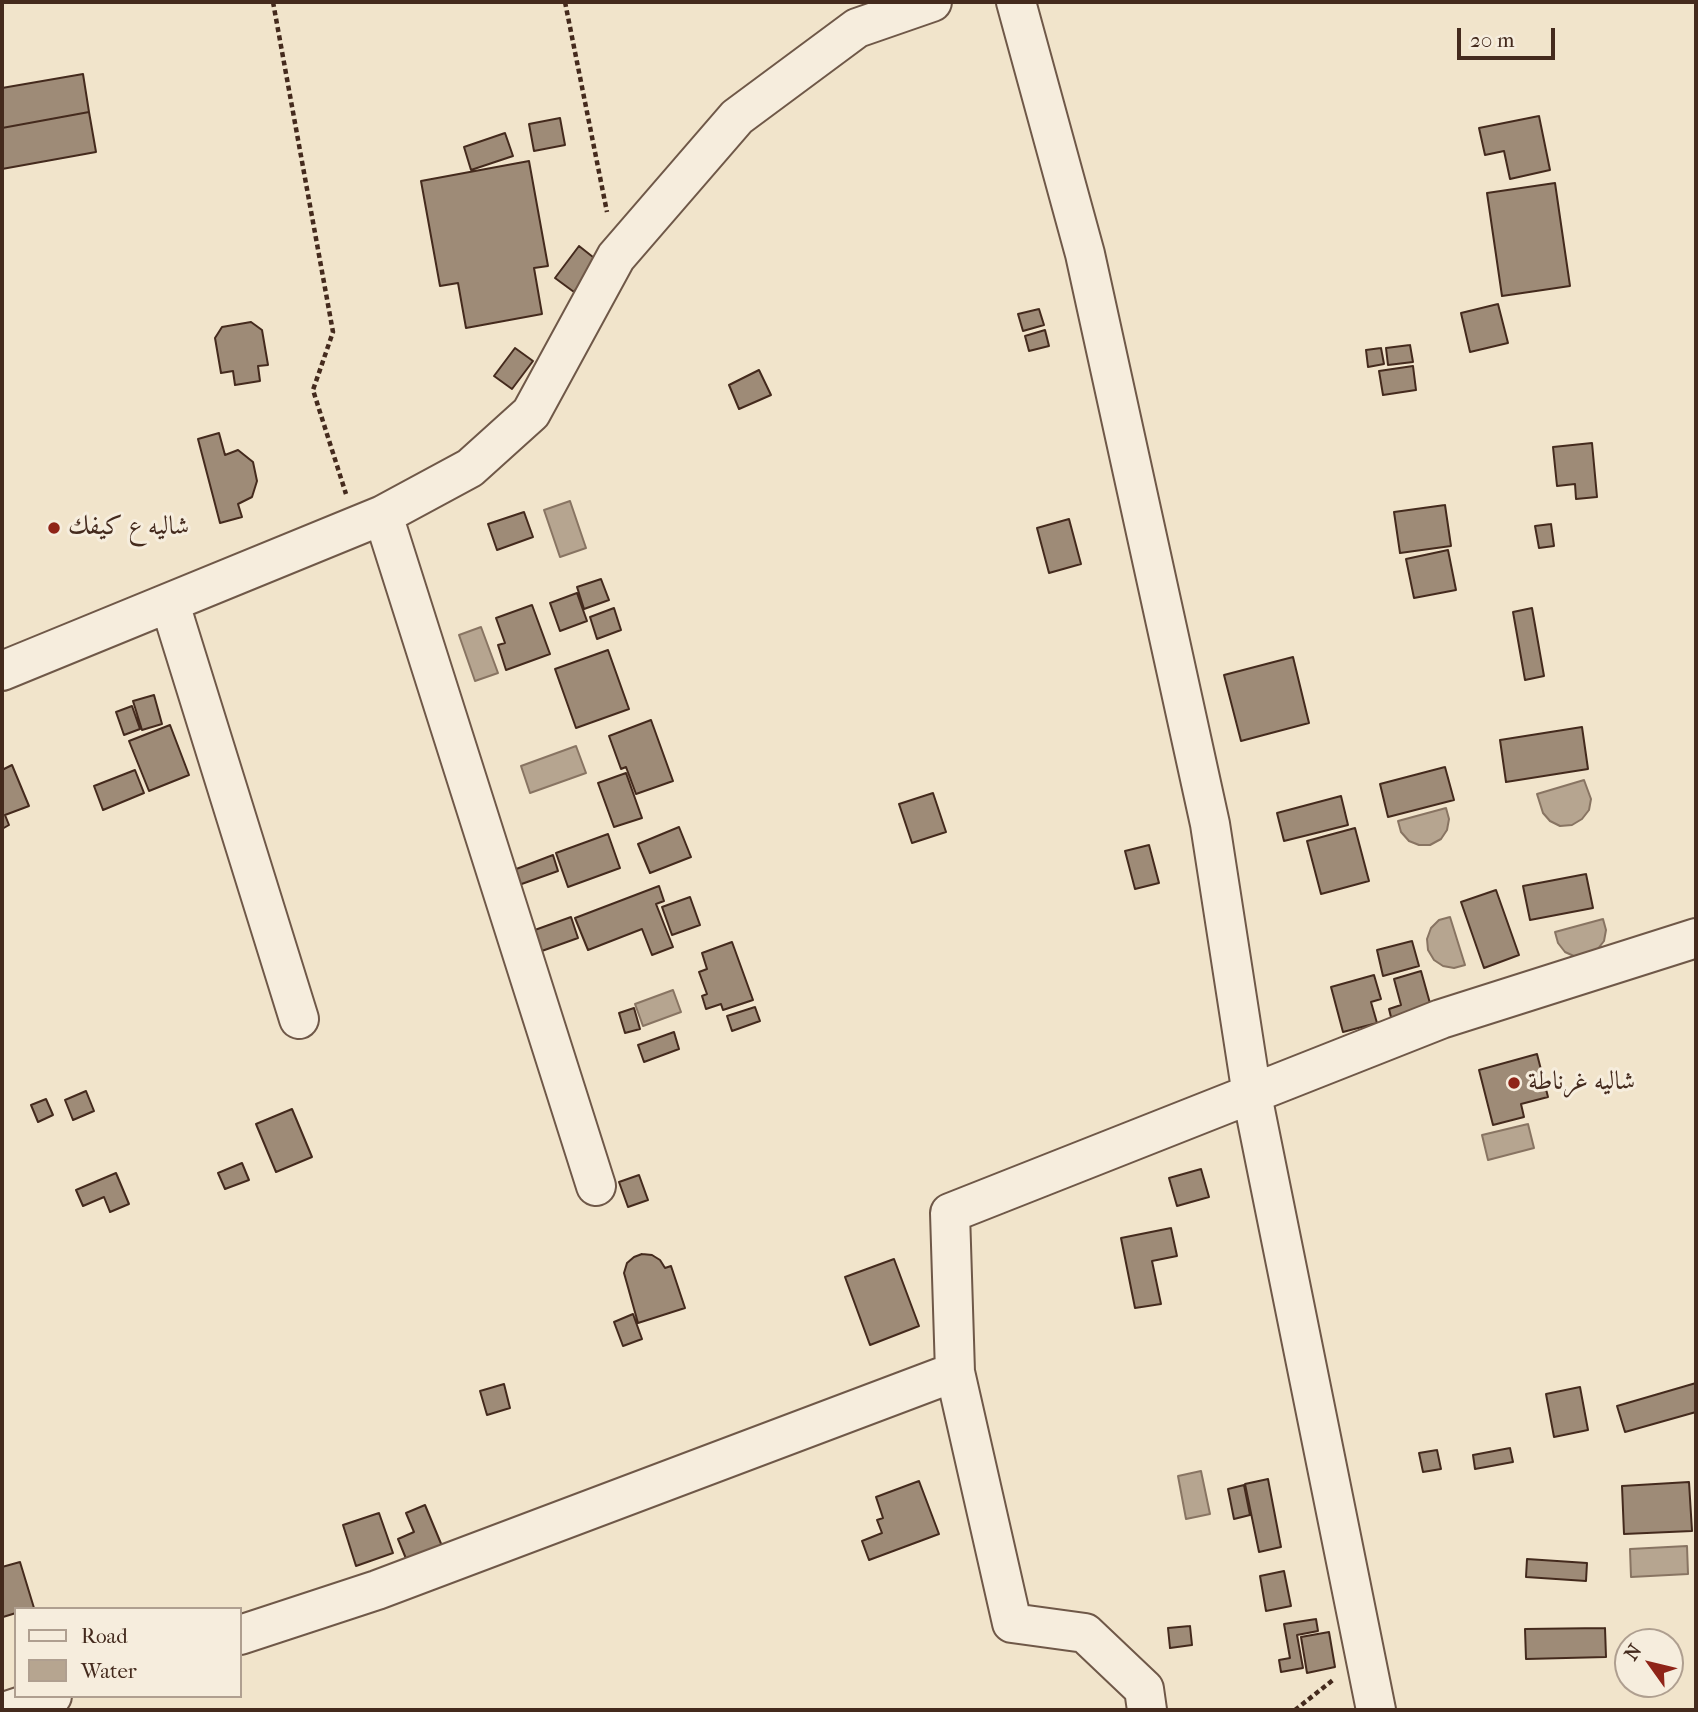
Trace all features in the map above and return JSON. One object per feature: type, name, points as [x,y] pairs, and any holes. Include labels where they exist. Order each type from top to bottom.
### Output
[{"type":"street","points":[[2,671],[369,520],[470,468],[531,413],[617,257],[737,117],[857,28],[932,2]]},
{"type":"street","points":[[1016,2],[1085,254],[1207,811],[1252,1095],[1376,1710]]},
{"type":"street","points":[[369,520],[596,1186]]},
{"type":"street","points":[[170,604],[299,1019]]},
{"type":"street","points":[[1147,1710],[1144,1689],[1085,1633],[1012,1623],[954,1372],[950,1213],[1441,1019],[1696,938]]},
{"type":"street","points":[[242,1634],[377,1590],[954,1372]]},
{"type":"street","points":[[10,1710],[46,1698]]},
{"type":"path","points":[[273,2],[333,332],[313,390],[369,520]]},
{"type":"path","points":[[565,2],[617,257]]},
{"type":"path","points":[[1296,1710],[1365,1655]]},
{"type":"water","points":[[570,501],[586,548],[560,557],[544,510]]},
{"type":"water","points":[[481,627],[498,673],[475,681],[459,635]]},
{"type":"water","points":[[576,746],[586,773],[530,793],[521,766]]},
{"type":"water","points":[[1584,780],[1591,799],[1589,810],[1582,819],[1572,825],[1560,826],[1550,821],[1543,813],[1537,794]]},
{"type":"water","points":[[1446,808],[1449,819],[1447,830],[1441,839],[1430,845],[1409,841],[1401,832],[1398,821]]},
{"type":"water","points":[[1450,917],[1465,965],[1454,968],[1443,966],[1434,960],[1428,950],[1427,939],[1431,928],[1439,920]]},
{"type":"water","points":[[1603,919],[1606,930],[1604,941],[1597,950],[1576,957],[1565,952],[1558,943],[1555,932]]},
{"type":"water","points":[[673,990],[681,1012],[643,1026],[635,1004]]},
{"type":"water","points":[[1528,1124],[1534,1148],[1488,1160],[1482,1135]]},
{"type":"water","points":[[1201,1471],[1210,1514],[1186,1519],[1178,1476]]},
{"type":"water","points":[[1687,1546],[1688,1574],[1631,1577],[1630,1549]]},
{"type":"building","points":[[83,74],[89,112],[2,128],[2,88]]},
{"type":"building","points":[[89,112],[96,152],[2,169],[2,128]]},
{"type":"building","points":[[1539,116],[1550,170],[1510,179],[1504,151],[1485,155],[1479,128]]},
{"type":"building","points":[[560,118],[565,145],[534,151],[529,124]]},
{"type":"building","points":[[505,133],[513,156],[471,170],[464,147]]},
{"type":"building","points":[[529,161],[548,266],[534,268],[542,314],[466,328],[458,283],[440,286],[421,181]]},
{"type":"building","points":[[1555,183],[1570,286],[1502,296],[1487,193]]},
{"type":"building","points":[[579,246],[598,261],[574,292],[555,278]]},
{"type":"building","points":[[1498,304],[1508,343],[1470,352],[1461,313]]},
{"type":"building","points":[[1039,309],[1044,325],[1023,331],[1018,314]]},
{"type":"building","points":[[251,322],[262,330],[268,365],[258,366],[260,381],[235,385],[233,371],[221,373],[215,338],[222,327]]},
{"type":"building","points":[[1045,330],[1049,346],[1029,351],[1025,336]]},
{"type":"building","points":[[1410,345],[1413,362],[1388,365],[1386,348]]},
{"type":"building","points":[[515,348],[533,361],[512,389],[494,376]]},
{"type":"building","points":[[1381,348],[1384,364],[1368,367],[1366,350]]},
{"type":"building","points":[[1413,366],[1416,390],[1383,395],[1379,371]]},
{"type":"building","points":[[759,370],[771,395],[739,409],[729,385]]},
{"type":"building","points":[[219,433],[225,455],[238,450],[253,462],[257,481],[252,497],[238,504],[242,517],[220,523],[198,439]]},
{"type":"building","points":[[1592,443],[1597,497],[1576,499],[1575,484],[1557,486],[1553,447]]},
{"type":"building","points":[[1445,505],[1451,546],[1400,553],[1394,512]]},
{"type":"building","points":[[524,512],[533,537],[497,550],[488,524]]},
{"type":"building","points":[[1069,519],[1081,564],[1049,573],[1037,528]]},
{"type":"building","points":[[1551,524],[1554,546],[1539,548],[1535,526]]},
{"type":"building","points":[[1448,550],[1456,590],[1414,598],[1406,559]]},
{"type":"building","points":[[601,579],[609,600],[584,609],[577,587]]},
{"type":"building","points":[[577,593],[587,621],[560,631],[550,603]]},
{"type":"building","points":[[532,605],[550,654],[506,670],[498,645],[505,643],[496,618]]},
{"type":"building","points":[[614,608],[621,630],[597,639],[590,617]]},
{"type":"building","points":[[1532,608],[1544,676],[1525,680],[1513,612]]},
{"type":"building","points":[[608,650],[629,709],[576,728],[555,669]]},
{"type":"building","points":[[1293,657],[1309,723],[1241,741],[1224,675]]},
{"type":"building","points":[[154,695],[162,724],[142,730],[133,701]]},
{"type":"building","points":[[132,706],[140,729],[124,735],[116,712]]},
{"type":"building","points":[[651,720],[673,781],[636,794],[626,767],[621,769],[609,736]]},
{"type":"building","points":[[170,725],[189,775],[149,791],[129,741]]},
{"type":"building","points":[[1582,727],[1588,769],[1506,782],[1500,740]]},
{"type":"building","points":[[12,765],[29,806],[5,815],[9,825],[2,829],[2,770]]},
{"type":"building","points":[[1445,767],[1454,800],[1388,817],[1380,784]]},
{"type":"building","points":[[135,770],[144,793],[103,810],[94,786]]},
{"type":"building","points":[[626,773],[642,818],[614,827],[598,783]]},
{"type":"building","points":[[933,793],[946,832],[912,843],[899,804]]},
{"type":"building","points":[[1341,796],[1348,825],[1284,841],[1277,813]]},
{"type":"building","points":[[679,827],[691,857],[650,873],[638,844]]},
{"type":"building","points":[[1355,828],[1369,881],[1321,894],[1307,841]]},
{"type":"building","points":[[608,834],[620,868],[568,887],[556,853]]},
{"type":"building","points":[[1149,845],[1159,883],[1135,889],[1125,851]]},
{"type":"building","points":[[553,855],[558,871],[516,886],[511,871]]},
{"type":"building","points":[[1586,874],[1593,908],[1530,920],[1523,886]]},
{"type":"building","points":[[659,886],[664,901],[656,904],[673,947],[652,955],[642,929],[588,950],[575,918]]},
{"type":"building","points":[[1496,890],[1519,955],[1484,968],[1461,902]]},
{"type":"building","points":[[690,897],[700,925],[672,935],[662,907]]},
{"type":"building","points":[[571,917],[578,938],[539,952],[532,931]]},
{"type":"building","points":[[1412,941],[1419,966],[1383,976],[1377,950]]},
{"type":"building","points":[[732,942],[753,1000],[723,1010],[721,1004],[706,1009],[702,996],[707,994],[699,972],[707,969],[702,953]]},
{"type":"building","points":[[1421,971],[1433,1014],[1393,1025],[1389,1009],[1401,1005],[1394,979]]},
{"type":"building","points":[[1374,975],[1381,999],[1371,1002],[1377,1023],[1343,1032],[1331,987]]},
{"type":"building","points":[[755,1007],[760,1021],[732,1031],[727,1016]]},
{"type":"building","points":[[634,1008],[640,1029],[625,1033],[619,1013]]},
{"type":"building","points":[[674,1032],[679,1049],[644,1062],[638,1045]]},
{"type":"building","name":"شاليه غرناطة","points":[[1537,1054],[1548,1097],[1521,1104],[1524,1117],[1493,1125],[1479,1070]]},
{"type":"building","points":[[86,1091],[94,1111],[73,1120],[65,1100]]},
{"type":"building","points":[[46,1099],[53,1115],[38,1122],[31,1105]]},
{"type":"building","points":[[292,1109],[312,1157],[276,1172],[256,1124]]},
{"type":"building","points":[[242,1163],[249,1180],[225,1189],[218,1173]]},
{"type":"building","points":[[1201,1169],[1209,1197],[1177,1206],[1169,1178]]},
{"type":"building","points":[[116,1173],[129,1204],[110,1212],[104,1197],[83,1206],[76,1190]]},
{"type":"building","points":[[639,1175],[648,1200],[628,1207],[619,1182]]},
{"type":"building","points":[[1171,1228],[1177,1256],[1152,1261],[1161,1304],[1135,1308],[1121,1238]]},
{"type":"building","points":[[642,1254],[652,1255],[660,1260],[665,1268],[671,1266],[685,1308],[638,1323],[624,1273],[627,1263]]},
{"type":"building","points":[[894,1259],[919,1326],[870,1345],[845,1277]]},
{"type":"building","points":[[633,1314],[642,1339],[623,1346],[614,1322]]},
{"type":"building","points":[[1696,1383],[1696,1412],[1625,1432],[1617,1406]]},
{"type":"building","points":[[504,1384],[510,1408],[487,1415],[480,1391]]},
{"type":"building","points":[[1580,1387],[1588,1430],[1554,1437],[1546,1394]]},
{"type":"building","points":[[1510,1448],[1513,1462],[1475,1469],[1473,1455]]},
{"type":"building","points":[[1437,1450],[1441,1469],[1423,1472],[1419,1453]]},
{"type":"building","points":[[1268,1479],[1281,1547],[1259,1552],[1245,1484]]},
{"type":"building","points":[[919,1481],[939,1534],[869,1560],[862,1541],[882,1533],[877,1520],[883,1518],[876,1497]]},
{"type":"building","points":[[1689,1482],[1692,1531],[1624,1534],[1622,1486]]},
{"type":"building","points":[[1244,1485],[1250,1515],[1234,1519],[1228,1489]]},
{"type":"building","points":[[425,1505],[442,1546],[407,1561],[398,1539],[414,1532],[406,1513]]},
{"type":"building","points":[[379,1513],[393,1553],[356,1566],[343,1525]]},
{"type":"building","points":[[1527,1559],[1587,1563],[1586,1581],[1526,1577]]},
{"type":"building","points":[[20,1562],[34,1607],[14,1607],[14,1614],[3,1617],[2,1567]]},
{"type":"building","points":[[1284,1571],[1291,1606],[1266,1611],[1260,1576]]},
{"type":"building","points":[[1316,1619],[1318,1631],[1297,1635],[1303,1668],[1281,1672],[1279,1660],[1290,1658],[1284,1624]]},
{"type":"building","points":[[1190,1626],[1192,1645],[1170,1648],[1168,1628]]},
{"type":"building","points":[[1605,1628],[1606,1657],[1526,1659],[1525,1629]]},
{"type":"building","points":[[1329,1632],[1335,1667],[1307,1673],[1301,1637]]},
{"type":"place","name":"شاليه ع كيفك","points":[[54,528]]},
{"type":"place","name":"شاليه غرناطة","points":[[1514,1083]]}]
